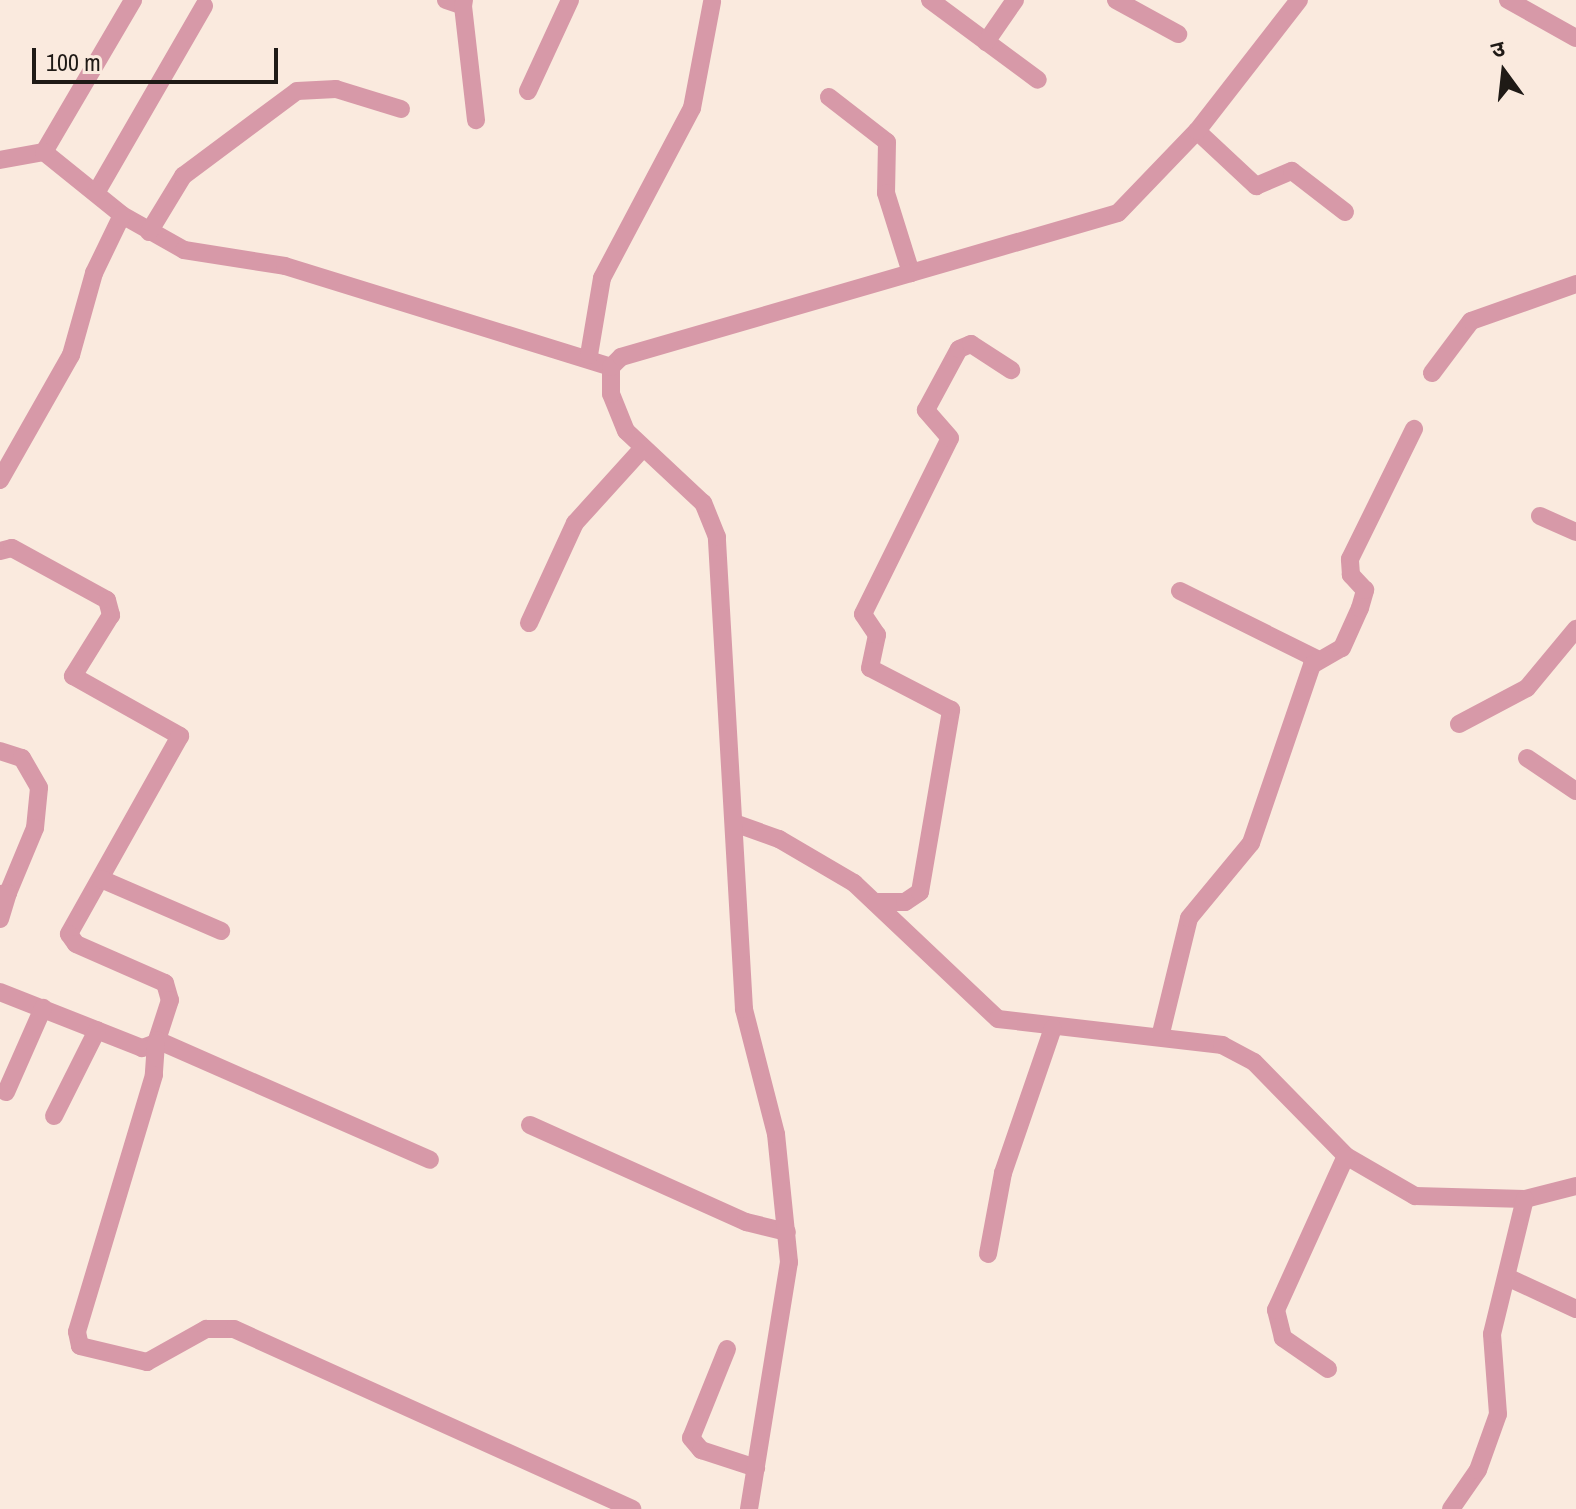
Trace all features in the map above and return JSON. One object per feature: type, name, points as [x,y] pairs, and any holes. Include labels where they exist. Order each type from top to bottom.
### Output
[{"type":"street","points":[[44,152],[133,0]]},
{"type":"street","points":[[528,91],[570,0]]},
{"type":"street","points":[[930,0],[1038,80]]},
{"type":"street","points":[[986,42],[1015,0]]},
{"type":"street","points":[[1116,0],[1178,34]]},
{"type":"street","points":[[611,367],[621,357],[1118,213],[1197,131],[1299,0]]},
{"type":"street","points":[[1508,0],[1576,38]]},
{"type":"street","points":[[589,355],[602,278],[692,108],[709,1]]},
{"type":"street","points":[[458,2],[476,120]]},
{"type":"street","points":[[96,193],[204,6]]},
{"type":"street","points":[[149,232],[183,176],[297,91],[336,89],[401,109]]},
{"type":"street","points":[[829,97],[887,142],[886,193],[911,273]]},
{"type":"street","points":[[1197,131],[1256,186],[1292,171],[1345,212]]},
{"type":"street","points":[[0,160],[44,152],[122,215],[184,250],[285,266],[589,355],[611,367]]},
{"type":"street","points":[[0,480],[71,355],[94,273],[122,215]]},
{"type":"street","points":[[1432,373],[1471,321],[1576,284]]},
{"type":"street","points":[[875,902],[905,902],[920,892],[951,710],[870,668],[877,638],[863,614],[950,438],[926,410],[959,349],[971,344],[1011,370]]},
{"type":"street","points":[[611,367],[618,415],[642,449],[714,522],[737,824],[744,1009],[776,1134],[787,1232],[781,1333],[749,1509]]},
{"type":"street","points":[[1161,1033],[1189,918],[1259,827],[1317,659],[1342,648],[1360,608],[1365,590],[1348,564],[1414,429]]},
{"type":"street","points":[[529,623],[575,523],[642,449]]},
{"type":"street","points":[[1540,516],[1576,532]]},
{"type":"street","points":[[0,551],[12,548],[107,600],[111,615],[73,676],[180,736],[70,938],[165,983],[170,1000],[156,1042],[154,1075],[77,1332],[80,1346],[147,1362],[206,1329],[234,1329],[632,1509]]},
{"type":"street","points":[[1180,591],[1317,659]]},
{"type":"street","points":[[1459,724],[1527,688],[1576,629]]},
{"type":"street","points":[[0,751],[22,758],[39,788],[35,828],[4,893],[0,919]]},
{"type":"street","points":[[1527,758],[1576,791]]},
{"type":"street","points":[[737,824],[818,859],[875,902],[989,1014],[1053,1028],[1161,1033],[1222,1045],[1254,1062],[1346,1156],[1427,1199],[1525,1199],[1576,1186]]},
{"type":"street","points":[[101,879],[221,931]]},
{"type":"street","points":[[0,992],[142,1048],[156,1042],[430,1160]]},
{"type":"street","points":[[6,1092],[43,1008]]},
{"type":"street","points":[[988,1254],[1003,1173],[1053,1028]]},
{"type":"street","points":[[54,1116],[97,1030]]},
{"type":"street","points":[[530,1125],[746,1222],[787,1232]]},
{"type":"street","points":[[1328,1369],[1283,1338],[1276,1310],[1346,1156]]},
{"type":"street","points":[[1451,1509],[1478,1470],[1498,1414],[1492,1334],[1525,1199]]},
{"type":"street","points":[[1507,1277],[1576,1309]]},
{"type":"street","points":[[727,1349],[691,1438],[701,1450],[756,1468]]}]
